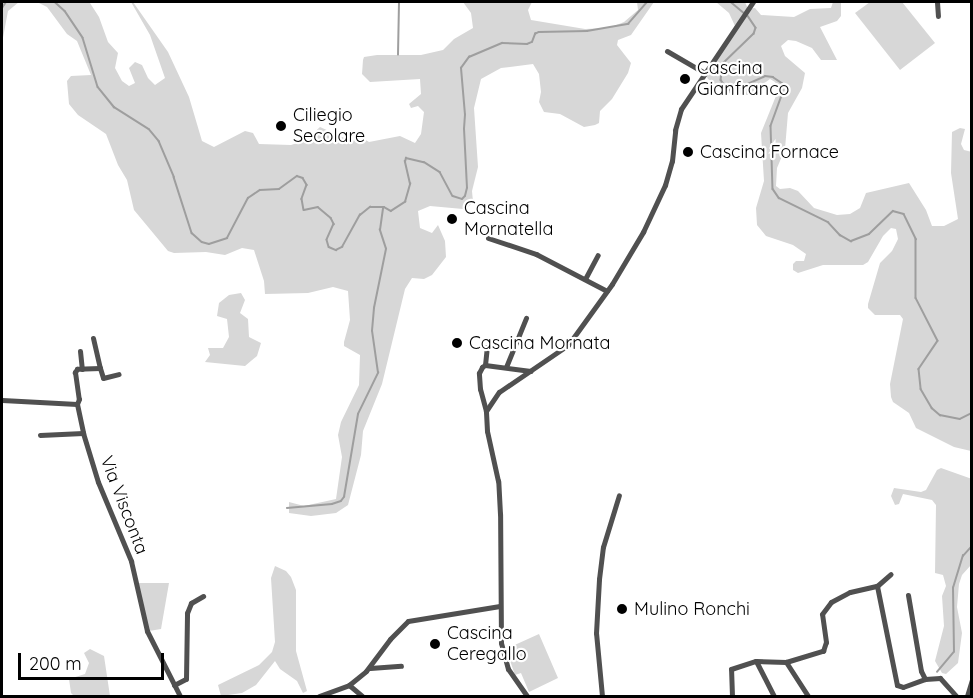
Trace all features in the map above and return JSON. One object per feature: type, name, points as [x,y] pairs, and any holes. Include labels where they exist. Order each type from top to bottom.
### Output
[{"type":"street","points":[[486,411],[499,392],[568,345],[607,291],[655,209],[670,167],[679,115],[739,20],[753,2]]},
{"type":"street","points":[[937,2],[938,16]]},
{"type":"street","points":[[668,51],[705,73]]},
{"type":"street","points":[[488,238],[536,254],[607,291]]},
{"type":"street","points":[[585,279],[598,255]]},
{"type":"street","points":[[506,367],[526,318]]},
{"type":"street","points":[[93,338],[103,378],[119,374]]},
{"type":"street","points":[[487,347],[485,364],[479,378],[498,481],[501,514],[500,606],[504,659],[513,678],[527,696]]},
{"type":"street","points":[[80,351],[82,369],[100,368]]},
{"type":"street","points":[[485,364],[531,371]]},
{"type":"street","name":"Via Visconta","points":[[82,369],[75,372],[79,399],[77,404],[83,434],[98,482],[131,561],[142,619],[152,644],[180,696]]},
{"type":"street","points":[[2,400],[77,404]]},
{"type":"street","points":[[40,435],[83,434]]},
{"type":"street","points":[[602,696],[596,633],[598,579],[603,547],[619,495]]},
{"type":"street","points":[[732,696],[731,669],[756,661],[786,662],[823,651],[826,642],[822,614],[831,602],[850,592],[877,586],[891,574]]},
{"type":"street","points":[[877,586],[897,685],[903,687],[926,679],[940,678],[956,696]]},
{"type":"street","points":[[908,595],[921,671],[926,679]]},
{"type":"street","points":[[174,685],[183,682],[186,677],[187,613],[190,603],[204,596]]},
{"type":"street","points":[[319,696],[349,685],[368,668],[390,639],[408,621],[500,606]]},
{"type":"street","points":[[756,661],[774,696]]},
{"type":"street","points":[[786,662],[808,696]]},
{"type":"street","points":[[368,668],[401,666]]},
{"type":"street","points":[[967,696],[972,680]]},
{"type":"street","points":[[349,685],[362,696]]},
{"type":"shaded area","points":[[2,2],[19,2],[8,11],[2,43]]},
{"type":"shaded area","points":[[37,2],[90,3],[99,17],[108,42],[118,53],[115,68],[122,81],[129,86],[135,83],[129,68],[135,62],[142,65],[148,78],[155,85],[165,78],[150,35],[131,2],[133,2],[168,52],[189,97],[202,141],[214,147],[245,131],[253,133],[259,144],[291,145],[306,140],[320,127],[351,141],[364,139],[369,142],[400,136],[415,143],[421,134],[424,112],[418,106],[411,108],[409,104],[421,94],[420,79],[370,82],[362,74],[364,57],[421,55],[443,50],[454,39],[473,28],[471,13],[463,2],[532,2],[528,10],[531,20],[585,29],[609,28],[624,22],[638,10],[637,2],[654,2],[631,35],[618,40],[617,45],[631,63],[628,73],[612,99],[600,111],[599,123],[595,125],[584,127],[560,114],[544,112],[539,102],[541,92],[539,74],[533,64],[501,68],[481,79],[474,108],[478,167],[472,191],[473,202],[463,209],[430,206],[418,211],[420,228],[432,233],[438,225],[445,241],[446,257],[432,275],[424,279],[412,278],[405,289],[382,384],[363,431],[361,455],[348,505],[336,513],[311,516],[289,513],[289,502],[304,506],[336,499],[342,457],[338,435],[341,422],[359,385],[360,355],[344,346],[350,320],[348,291],[333,287],[308,293],[265,294],[264,281],[254,250],[242,248],[225,255],[168,251],[134,210],[127,180],[118,165],[106,134],[78,115],[69,104],[67,81],[71,76],[91,75],[77,41],[67,34],[47,7]]},
{"type":"shaded area","points":[[716,2],[745,2],[748,9],[755,8],[761,15],[794,17],[810,9],[831,8],[833,2],[841,2],[841,16],[837,21],[820,27],[837,60],[821,60],[812,48],[796,41],[788,40],[781,46],[785,56],[805,73],[802,88],[788,113],[785,149],[777,168],[776,186],[780,189],[790,188],[798,191],[814,208],[837,215],[850,214],[860,208],[866,193],[909,183],[926,210],[932,226],[944,226],[958,219],[951,173],[952,132],[960,128],[965,129],[961,144],[964,150],[972,152],[971,451],[954,447],[916,428],[909,413],[893,402],[891,397],[890,384],[903,319],[900,315],[875,315],[868,308],[868,304],[880,263],[892,251],[898,239],[896,229],[891,228],[883,236],[868,262],[863,265],[823,265],[798,273],[793,270],[793,264],[796,261],[804,261],[806,254],[793,245],[766,236],[757,225],[756,208],[764,181],[761,133],[778,91],[775,82],[770,79],[748,95],[728,93],[708,79],[706,75],[735,26],[729,13]]},
{"type":"shaded area","points":[[870,2],[902,2],[935,43],[900,70],[855,13]]},
{"type":"shaded area","points":[[241,293],[245,300],[240,313],[248,319],[249,337],[261,343],[257,356],[245,366],[205,362],[210,355],[208,348],[223,348],[229,337],[227,319],[217,316],[219,303],[229,295]]},
{"type":"shaded area","points":[[941,468],[972,479],[971,565],[962,575],[959,584],[957,607],[962,633],[958,663],[946,674],[942,673],[935,661],[944,626],[942,596],[946,586],[943,575],[935,573],[936,505],[932,500],[903,494],[899,504],[895,505],[891,496],[894,488],[921,492],[926,490],[937,470]]},
{"type":"shaded area","points":[[275,566],[286,571],[296,590],[296,651],[307,691],[303,693],[297,681],[280,669],[275,661],[256,685],[242,693],[221,696],[218,685],[259,665],[272,652],[275,642],[271,578]]},
{"type":"shaded area","points":[[137,583],[169,583],[161,629],[149,631]]},
{"type":"shaded area","points":[[539,634],[558,678],[529,692],[521,673],[515,675],[506,649]]},
{"type":"shaded area","points":[[90,649],[104,656],[110,696],[74,696],[71,693],[69,679],[85,674],[89,663],[84,653]]},
{"type":"waterway","points":[[2,8],[6,2]]},
{"type":"waterway","points":[[55,2],[65,11],[83,38],[98,87],[114,107],[149,129],[159,141],[174,177],[192,233],[202,242],[209,244],[227,238],[248,198],[260,190],[279,189],[297,176],[303,178],[307,185],[302,199],[304,210],[318,207],[331,218],[334,224],[327,240],[329,247],[336,250],[342,247],[360,215],[370,207],[384,207],[391,211],[405,202],[410,184],[406,158],[424,162],[440,172],[453,196],[462,199],[465,196],[467,188],[465,115],[461,68],[469,57],[502,43],[527,44],[532,42],[535,34],[539,32],[587,31],[628,24],[647,2]]},
{"type":"waterway","points":[[398,55],[399,2]]},
{"type":"waterway","points":[[731,2],[744,13]]},
{"type":"waterway","points":[[748,16],[756,28],[754,34],[723,64],[721,80],[727,89],[732,91],[765,76],[773,77],[782,83],[783,93],[771,126],[773,189],[779,198],[828,222],[840,235],[851,241],[869,234],[893,211],[904,214],[916,239],[916,298],[938,341],[919,369],[921,389],[932,408],[940,415],[960,419],[972,413]]},
{"type":"waterway","points":[[287,508],[332,504],[341,501],[344,497],[358,414],[378,373],[372,331],[374,308],[386,249],[380,230],[383,208]]},
{"type":"waterway","points":[[937,672],[954,652],[953,588],[963,556],[972,546]]},
{"type":"place","name":"Cascina Gianfranco","points":[[685,79]]},
{"type":"place","name":"Ciliegio Secolare","points":[[281,126]]},
{"type":"place","name":"Cascina Fornace","points":[[688,152]]},
{"type":"place","name":"Cascina Mornatella","points":[[452,219]]},
{"type":"place","name":"Cascina Mornata","points":[[457,343]]},
{"type":"place","name":"Mulino Ronchi","points":[[622,609]]},
{"type":"place","name":"Cascina Ceregallo","points":[[435,644]]}]
